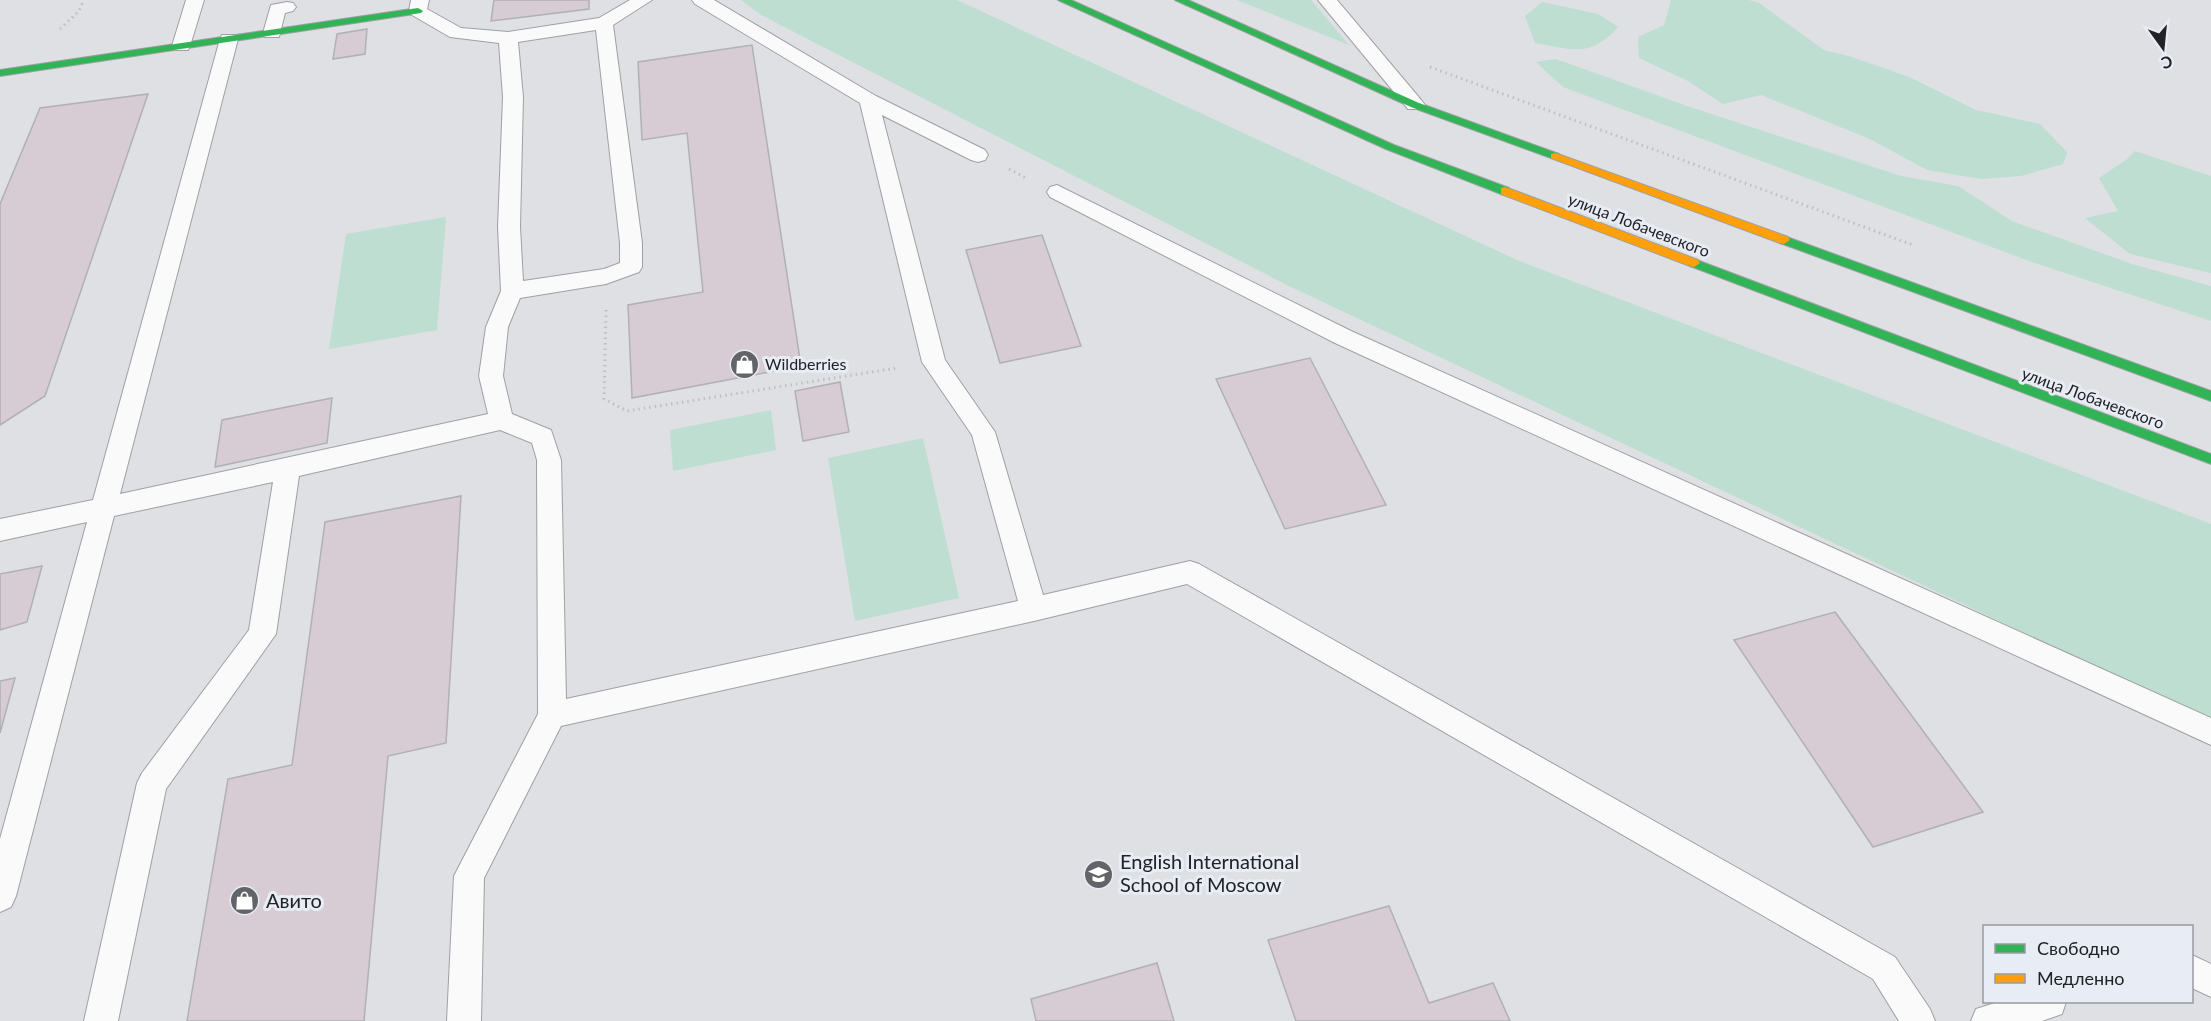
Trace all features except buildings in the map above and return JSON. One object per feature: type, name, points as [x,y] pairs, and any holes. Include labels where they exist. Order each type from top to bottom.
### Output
[{"type":"main road","name":"улица Лобачевского","points":[[1063,0],[1390,147],[2211,459]]},
{"type":"main road","name":"улица Лобачевского","points":[[1180,0],[1415,105],[2211,396]]},
{"type":"main road","points":[[0,73],[272,33],[419,5]]},
{"type":"lane","points":[[181,46],[195,0]]},
{"type":"lane","points":[[419,5],[457,33],[508,38],[604,23],[643,0]]},
{"type":"lane","points":[[701,0],[869,100],[978,154]]},
{"type":"lane","points":[[1328,0],[1415,105]]},
{"type":"lane","points":[[272,33],[277,9],[287,7]]},
{"type":"lane","points":[[512,291],[606,276],[631,267],[631,243],[604,23]]},
{"type":"lane","points":[[501,420],[491,376],[497,327],[512,291],[509,227],[513,97],[508,38]]},
{"type":"lane","points":[[0,896],[229,39]]},
{"type":"lane","points":[[869,100],[934,362],[983,432],[1034,609]]},
{"type":"lane","points":[[1057,192],[1343,337],[2211,732]]},
{"type":"lane","points":[[0,530],[288,469],[501,420],[542,438],[549,460],[552,715],[469,876],[464,1021]]},
{"type":"lane","points":[[101,1021],[152,783],[262,634],[288,469]]},
{"type":"lane","points":[[552,715],[1034,609],[1190,572],[1884,968],[1918,1021]]},
{"type":"lane","points":[[2193,972],[2211,981]]},
{"type":"lane","points":[[1988,1021],[2047,1003]]},
{"type":"path","points":[[1377,59],[1412,61],[1916,245]]},
{"type":"path","points":[[978,154],[1057,192]]},
{"type":"path","points":[[606,276],[604,399],[627,411],[934,362]]},
{"type":"green space","points":[[741,0],[957,0],[1517,260],[2211,524],[2211,717],[2143,689],[1287,285],[761,15]]},
{"type":"green space","points":[[1237,0],[1311,0],[1349,45]]},
{"type":"green space","points":[[1671,0],[1749,0],[1759,3],[1824,50],[1852,57],[1909,77],[1976,110],[2040,124],[2067,152],[2063,164],[2021,176],[1981,179],[1927,170],[1870,139],[1761,95],[1723,104],[1688,81],[1639,58],[1638,37],[1664,25]]},
{"type":"green space","points":[[1542,2],[1598,14],[1618,27],[1608,37],[1589,48],[1570,49],[1535,43],[1525,16]]},
{"type":"green space","points":[[1556,59],[1687,106],[1901,176],[1958,186],[2012,221],[2132,264],[2211,286],[2211,321],[2032,262],[1563,87],[1536,62]]},
{"type":"green space","points":[[2135,151],[2211,176],[2211,273],[2130,254],[2085,218],[2118,211],[2099,178],[2126,160]]},
{"type":"green space","points":[[446,217],[437,330],[329,349],[346,234]]},
{"type":"green space","points":[[771,410],[776,450],[673,471],[670,430]]},
{"type":"green space","points":[[923,438],[959,598],[855,621],[828,458]]},
{"type":"traffic: fast","points":[[1063,0],[1390,147],[1505,191]]},
{"type":"traffic: fast","points":[[1180,0],[1415,105],[1555,156]]},
{"type":"traffic: fast","points":[[0,73],[418,11]]},
{"type":"traffic: fast","points":[[1784,240],[2211,396]]},
{"type":"traffic: fast","points":[[1694,263],[2211,459]]},
{"type":"traffic: slow","points":[[1555,156],[1784,240]]},
{"type":"traffic: slow","points":[[1505,191],[1694,263]]},
{"type":"place","name":"Wildberries","points":[[744,364]]},
{"type":"place","name":"English International School of Moscow","points":[[1099,874]]},
{"type":"place","name":"Авито","points":[[245,901]]}]
